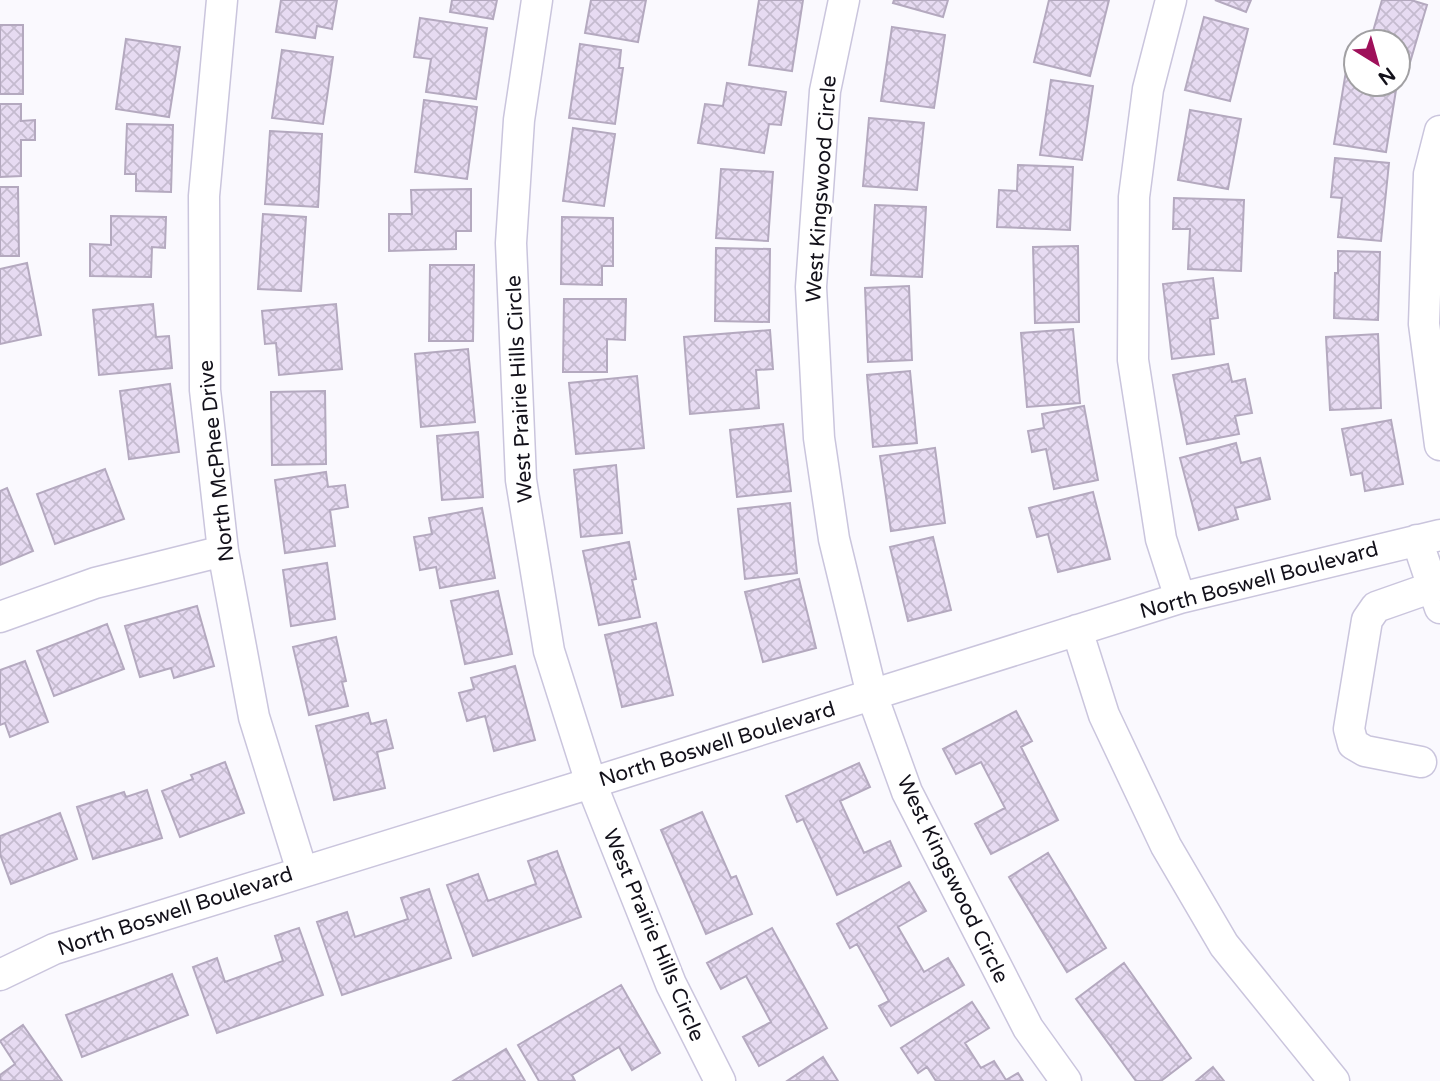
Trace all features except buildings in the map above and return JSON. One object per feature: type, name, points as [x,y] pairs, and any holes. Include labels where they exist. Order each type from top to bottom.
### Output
[{"type":"street","name":"West Prairie Hills Circle","points":[[537,0],[519,120],[511,243],[521,480],[550,651],[591,783],[711,1078]]},
{"type":"street","name":"West Kingswood Circle","points":[[844,0],[825,91],[811,287],[819,438],[832,526],[872,695],[907,792],[1028,1028],[1066,1081]]},
{"type":"street","points":[[1171,0],[1149,89],[1134,197],[1133,360],[1161,539],[1180,598]]},
{"type":"street","name":"North McPhee Drive","points":[[216,1],[204,196],[205,390],[223,551],[254,717],[302,871]]},
{"type":"street","points":[[1440,131],[1429,174],[1424,324],[1440,446]]},
{"type":"street","name":"North Boswell Boulevard","points":[[0,975],[54,949],[1180,598],[1429,537]]},
{"type":"street","points":[[1421,762],[1365,751],[1353,744],[1349,729],[1367,620],[1376,607],[1436,598],[1429,537]]},
{"type":"street","points":[[0,617],[95,583],[223,551]]},
{"type":"street","points":[[1077,631],[1104,715],[1167,846],[1224,946],[1334,1081]]}]
